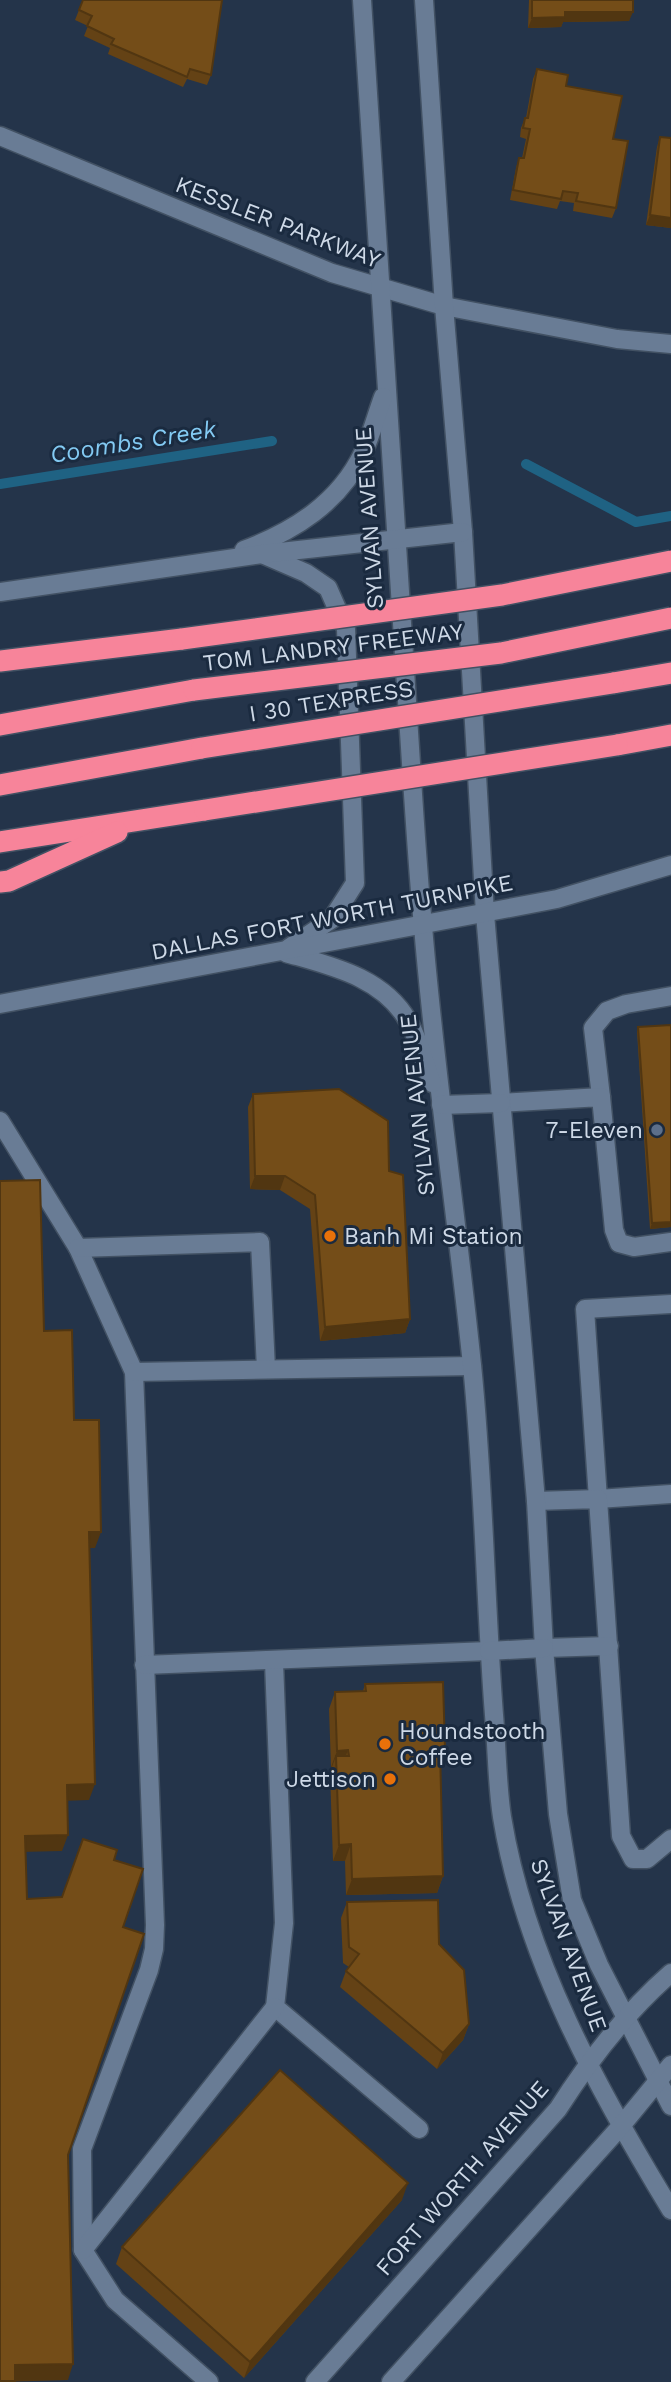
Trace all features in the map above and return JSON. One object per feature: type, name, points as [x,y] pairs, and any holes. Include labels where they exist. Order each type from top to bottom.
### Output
[{"type":"highway","points":[[0,661],[502,595],[671,562]]},
{"type":"highway","name":"TOM LANDRY FREEWAY","points":[[0,725],[194,690],[501,653],[671,618]]},
{"type":"highway","name":"I 30 TEXPRESS","points":[[0,785],[202,748],[671,673]]},
{"type":"highway","points":[[0,842],[671,735]]},
{"type":"highway","points":[[0,883],[142,820]]},
{"type":"main road","name":"SYLVAN AVENUE","points":[[362,0],[385,391],[422,925],[472,1366],[502,1815],[518,1889],[563,2011],[621,2126],[671,2210]]},
{"type":"main road","name":"SYLVAN AVENUE","points":[[424,0],[444,306],[463,532],[485,914],[536,1501],[544,1648],[558,1814],[572,1900],[598,1965],[671,2106]]},
{"type":"main road","name":"KESSLER PARKWAY","points":[[0,135],[332,273],[379,288],[444,306],[617,339],[671,344]]},
{"type":"main road","points":[[213,562],[278,537],[312,515],[339,491],[363,454],[385,391]]},
{"type":"main road","points":[[0,592],[262,554],[463,532]]},
{"type":"main road","points":[[262,554],[306,573],[328,588],[346,629],[355,883],[332,919],[283,952]]},
{"type":"main road","name":"DALLAS FORT WORTH TURNPIKE","points":[[0,1004],[485,914],[557,899],[671,865]]},
{"type":"main road","points":[[283,952],[349,972],[384,991],[408,1020],[441,1105],[601,1097]]},
{"type":"main road","points":[[671,996],[626,1004],[607,1011],[593,1028],[614,1230],[619,1243],[634,1247],[671,1242]]},
{"type":"main road","points":[[0,1121],[78,1248],[134,1371],[156,1925],[149,1969],[82,2148],[83,2250],[115,2300],[209,2382]]},
{"type":"main road","points":[[78,1248],[260,1242],[266,1369]]},
{"type":"main road","points":[[671,1304],[585,1309],[621,1836],[633,1858],[647,1860],[671,1839]]},
{"type":"main road","points":[[134,1371],[472,1366]]},
{"type":"main road","points":[[536,1501],[671,1494]]},
{"type":"main road","points":[[144,1665],[609,1646]]},
{"type":"main road","points":[[83,2250],[275,2007],[284,1923],[274,1661]]},
{"type":"main road","name":"FORT WORTH AVENUE","points":[[315,2382],[558,2109],[587,2063],[625,2019],[671,1973]]},
{"type":"main road","points":[[275,2007],[419,2129]]},
{"type":"main road","points":[[391,2382],[621,2126],[671,2065]]},
{"type":"building","points":[[83,0],[222,0],[211,75],[190,69],[187,77],[111,44],[114,39],[87,26],[92,16],[79,10]]},
{"type":"building","points":[[532,0],[633,0],[633,12],[565,12],[565,17],[532,18]]},
{"type":"building","points":[[537,69],[568,75],[566,86],[622,96],[613,139],[628,141],[616,208],[576,201],[578,193],[563,191],[561,199],[513,190],[519,158],[524,158],[530,129],[523,128],[525,118],[528,118]]},
{"type":"building","points":[[660,137],[671,138],[671,218],[650,215]]},
{"type":"building","name":"7-Eleven","points":[[671,1025],[671,1222],[652,1223],[638,1027]]},
{"type":"building","points":[[339,1089],[388,1121],[389,1171],[403,1175],[410,1319],[325,1327],[315,1195],[285,1176],[255,1176],[253,1094]]},
{"type":"building","points":[[40,1180],[44,1331],[72,1330],[74,1420],[99,1420],[101,1532],[89,1532],[95,1784],[67,1785],[68,1835],[25,1836],[27,1899],[62,1897],[83,1839],[117,1850],[114,1860],[143,1869],[123,1927],[144,1934],[68,2155],[73,2364],[15,2365],[15,2381],[0,2381],[0,1181]]},
{"type":"building","points":[[443,1682],[445,1748],[440,1748],[443,1876],[352,1879],[351,1844],[339,1845],[336,1756],[349,1756],[348,1750],[337,1751],[335,1692],[366,1691],[365,1684]]},
{"type":"building","points":[[438,1900],[439,1944],[464,1970],[469,2024],[443,2053],[346,1971],[359,1954],[349,1947],[347,1902]]},
{"type":"building","points":[[280,2070],[408,2183],[250,2362],[122,2247]]},
{"type":"waterway","name":"Coombs Creek","points":[[0,484],[272,441]]},
{"type":"waterway","name":"Coombs Creek","points":[[526,464],[636,522],[671,516]]},
{"type":"place","name":"7-Eleven","points":[[657,1130]]},
{"type":"place","name":"Banh Mi Station","points":[[330,1236]]},
{"type":"place","name":"Houndstooth Coffee","points":[[385,1744]]},
{"type":"place","name":"Jettison","points":[[390,1779]]}]
